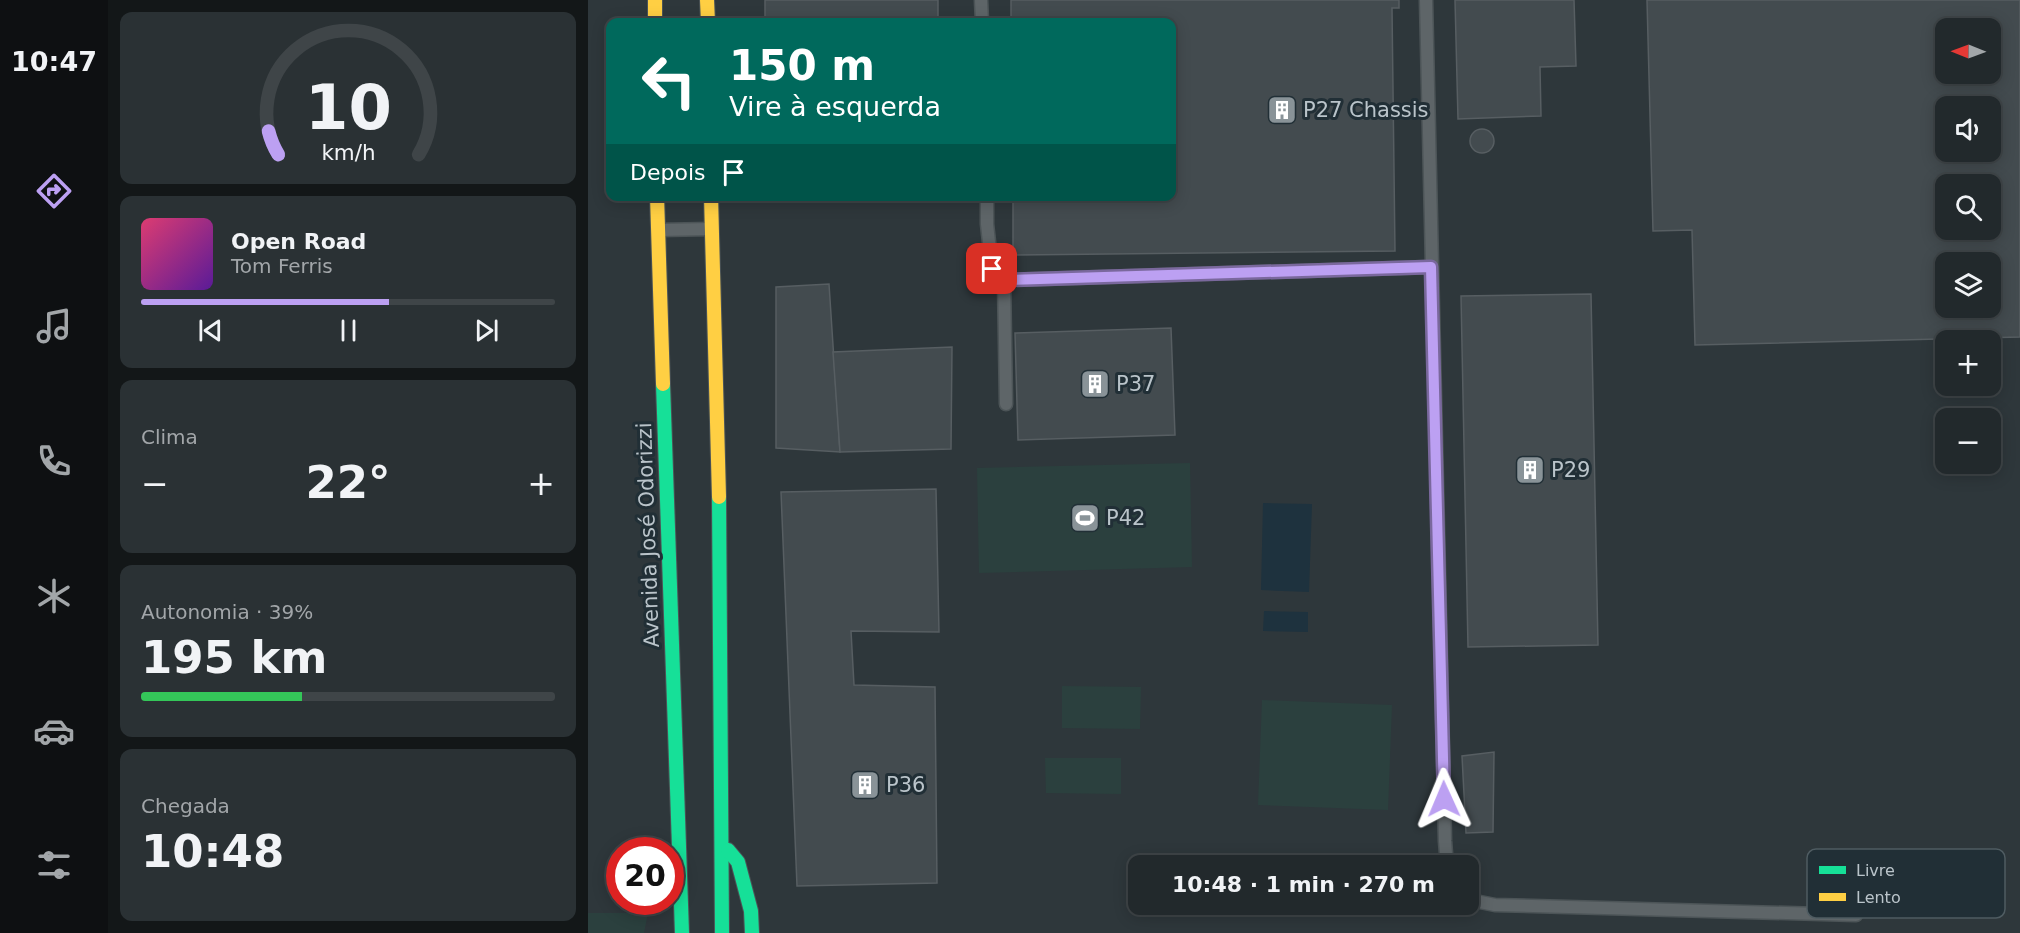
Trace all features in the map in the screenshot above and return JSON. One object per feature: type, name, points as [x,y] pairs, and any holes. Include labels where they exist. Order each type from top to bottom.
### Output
[{"type":"main road","points":[[655,0],[655,18]]},
{"type":"main road","points":[[707,0],[708,18]]},
{"type":"main road","name":"Avenida José Odorizzi","points":[[657,201],[679,837]]},
{"type":"main road","points":[[711,201],[719,497],[722,933]]},
{"type":"main road","points":[[723,844],[738,862],[750,911],[752,933]]},
{"type":"main road","name":"Avenida José Odorizzi","points":[[669,933],[672,915]]},
{"type":"main road","name":"Avenida José Odorizzi","points":[[681,915],[682,933]]},
{"type":"lane","points":[[981,0],[982,18]]},
{"type":"lane","points":[[1426,0],[1446,855]]},
{"type":"lane","points":[[987,201],[992,269],[1004,280],[1431,267]]},
{"type":"lane","points":[[658,230],[712,229]]},
{"type":"lane","points":[[1004,280],[1006,404]]},
{"type":"lane","points":[[1479,902],[1496,905],[1807,914]]},
{"type":"green space","name":"P42","points":[[1190,463],[1192,567],[979,573],[977,468]]},
{"type":"green space","points":[[1062,686],[1141,687],[1140,729],[1062,728]]},
{"type":"green space","points":[[1262,700],[1392,705],[1388,810],[1258,805]]},
{"type":"green space","points":[[1045,758],[1121,758],[1121,794],[1046,793]]},
{"type":"green space","points":[[588,913],[648,915],[644,933],[588,933]]},
{"type":"water","points":[[1263,503],[1312,504],[1309,592],[1261,590]]},
{"type":"water","points":[[1264,611],[1308,612],[1308,632],[1263,631]]},
{"type":"building","points":[[765,0],[938,0],[938,18],[765,18]]},
{"type":"building","name":"P27 Chassis","points":[[1011,0],[1399,0],[1399,8],[1392,8],[1395,251],[1013,255],[1013,201],[1176,201],[1176,18],[1011,18]]},
{"type":"building","points":[[1455,0],[1574,0],[1576,66],[1540,67],[1541,116],[1458,119]]},
{"type":"building","points":[[1647,0],[2020,0],[2020,337],[2001,337],[2001,330],[1935,330],[1935,339],[1695,345],[1692,230],[1653,231]]},
{"type":"building","points":[[1482,129],[1487,130],[1493,136],[1493,146],[1487,152],[1482,153],[1477,152],[1471,146],[1470,141],[1471,136],[1477,130]]},
{"type":"building","points":[[829,284],[840,452],[776,448],[776,287]]},
{"type":"building","name":"P29","points":[[1591,294],[1598,645],[1468,647],[1461,296]]},
{"type":"building","name":"P37","points":[[1171,328],[1175,435],[1018,440],[1015,333]]},
{"type":"building","points":[[952,347],[951,449],[840,452],[833,352]]},
{"type":"building","name":"P36","points":[[936,489],[939,632],[851,631],[854,685],[935,687],[937,883],[797,886],[781,492]]},
{"type":"building","points":[[1494,752],[1493,832],[1466,833],[1462,756]]},
{"type":"traffic: fast","points":[[663,384],[682,933]]},
{"type":"traffic: fast","points":[[719,497],[722,933]]},
{"type":"traffic: fast","points":[[728,850],[738,862],[751,911],[752,933]]},
{"type":"traffic: slow","points":[[655,0],[655,18]]},
{"type":"traffic: slow","points":[[707,0],[708,18]]},
{"type":"traffic: slow","points":[[657,201],[663,384]]},
{"type":"traffic: slow","points":[[711,201],[719,497]]},
{"type":"place","name":"P27 Chassis","points":[[1282,110]]},
{"type":"place","name":"P37","points":[[1095,384]]},
{"type":"place","name":"P29","points":[[1530,470]]},
{"type":"place","name":"P42","points":[[1085,518]]},
{"type":"place","name":"P36","points":[[865,785]]},
{"type":"route","points":[[992,269],[1004,280],[1431,267],[1444,799]]}]
